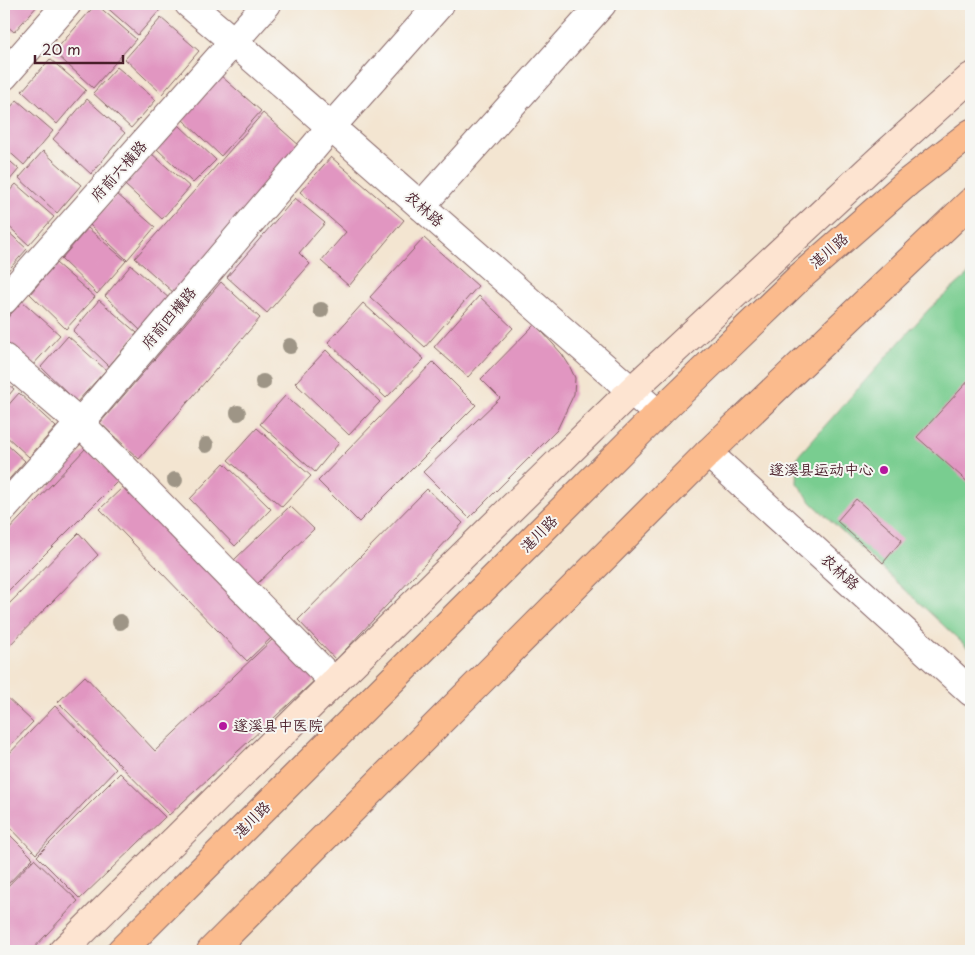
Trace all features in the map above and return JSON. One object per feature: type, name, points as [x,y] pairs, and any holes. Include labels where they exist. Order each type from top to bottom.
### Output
[{"type":"highway","name":"湛川路","points":[[121,951],[658,414],[800,277],[908,182],[971,133]]},
{"type":"highway","points":[[211,951],[708,453],[971,202]]},
{"type":"main road","points":[[63,951],[631,391],[971,77]]},
{"type":"street","points":[[4,76],[67,4]]},
{"type":"street","name":"农林路","points":[[190,4],[658,414]]},
{"type":"street","name":"府前六横路","points":[[4,300],[267,4]]},
{"type":"street","name":"府前四横路","points":[[4,508],[80,423],[331,127],[440,4]]},
{"type":"street","points":[[421,206],[602,4]]},
{"type":"street","points":[[4,358],[80,423],[334,682]]},
{"type":"street","name":"农林路","points":[[708,453],[971,692]]},
{"type":"green space","name":"遂溪县运动中心","points":[[971,272],[971,651],[812,503],[797,483],[798,456],[929,309]]},
{"type":"building","points":[[4,4],[39,4],[14,32],[4,23]]},
{"type":"building","points":[[96,4],[136,39],[93,88],[54,52]]},
{"type":"building","points":[[103,4],[154,4],[160,10],[138,35]]},
{"type":"building","points":[[161,18],[199,51],[162,94],[125,59]]},
{"type":"building","points":[[50,59],[86,90],[57,124],[22,91]]},
{"type":"building","points":[[117,67],[156,100],[131,128],[93,93]]},
{"type":"building","points":[[220,75],[261,111],[221,156],[182,119]]},
{"type":"building","points":[[87,99],[125,133],[91,174],[53,139]]},
{"type":"building","points":[[17,100],[53,131],[24,165],[4,147],[4,115]]},
{"type":"building","points":[[263,113],[301,147],[175,294],[135,258]]},
{"type":"building","points":[[179,125],[216,160],[193,183],[157,149]]},
{"type":"building","points":[[43,151],[81,185],[57,213],[19,178]]},
{"type":"building","points":[[152,154],[190,187],[162,219],[125,185]]},
{"type":"building","points":[[4,156],[19,169],[4,187]]},
{"type":"building","points":[[331,157],[404,220],[349,286],[321,261],[346,232],[300,192]]},
{"type":"building","points":[[16,184],[54,217],[29,245],[4,222],[4,197]]},
{"type":"building","points":[[117,194],[155,227],[127,260],[90,225]]},
{"type":"building","points":[[295,198],[325,223],[299,253],[310,264],[267,313],[227,277]]},
{"type":"building","points":[[4,228],[27,249],[4,275]]},
{"type":"building","points":[[88,228],[126,261],[97,294],[61,259]]},
{"type":"building","points":[[424,238],[478,286],[425,347],[370,297]]},
{"type":"building","points":[[56,263],[95,297],[66,329],[30,294]]},
{"type":"building","points":[[131,265],[170,299],[141,331],[105,296]]},
{"type":"building","points":[[221,282],[260,318],[139,459],[100,423]]},
{"type":"building","points":[[479,296],[513,328],[468,377],[434,347]]},
{"type":"building","points":[[99,300],[137,333],[109,366],[73,331]]},
{"type":"building","points":[[22,301],[60,335],[32,366],[4,340],[4,322]]},
{"type":"building","points":[[363,303],[424,359],[386,398],[328,342]]},
{"type":"building","points":[[535,324],[562,354],[569,365],[575,378],[574,394],[557,430],[469,518],[423,472],[500,398],[481,379]]},
{"type":"building","points":[[68,336],[106,370],[77,402],[41,367]]},
{"type":"building","points":[[326,350],[380,402],[349,435],[295,383]]},
{"type":"building","points":[[433,362],[476,405],[359,522],[318,481]]},
{"type":"building","points":[[971,378],[971,485],[917,437]]},
{"type":"building","points":[[4,381],[14,389],[4,401]]},
{"type":"building","points":[[19,393],[56,427],[29,457],[4,434],[4,410]]},
{"type":"building","points":[[285,396],[339,443],[315,472],[260,424]]},
{"type":"building","points":[[257,428],[311,476],[282,507],[228,460]]},
{"type":"building","points":[[4,442],[25,461],[4,485]]},
{"type":"building","points":[[86,448],[119,480],[4,595],[4,535]]},
{"type":"building","points":[[224,463],[271,509],[235,546],[190,499]]},
{"type":"building","points":[[124,486],[273,636],[247,661],[100,509]]},
{"type":"building","points":[[427,489],[463,523],[336,660],[298,620]]},
{"type":"building","points":[[856,499],[902,540],[883,563],[837,521]]},
{"type":"building","points":[[290,506],[314,529],[257,584],[234,560]]},
{"type":"building","points":[[79,533],[98,555],[4,651],[4,609]]},
{"type":"building","name":"遂溪县中医院","points":[[275,637],[316,679],[169,815],[58,702],[85,676],[155,751]]},
{"type":"building","points":[[4,695],[33,722],[4,752]]},
{"type":"building","points":[[55,706],[116,769],[36,854],[4,821],[4,759]]},
{"type":"building","points":[[120,773],[165,817],[80,899],[37,856]]},
{"type":"building","points":[[4,829],[33,858],[4,888]]},
{"type":"building","points":[[34,859],[78,901],[31,951],[4,951],[4,890]]},
{"type":"place","name":"遂溪县运动中心","points":[[884,470]]},
{"type":"place","name":"遂溪县中医院","points":[[223,726]]}]
